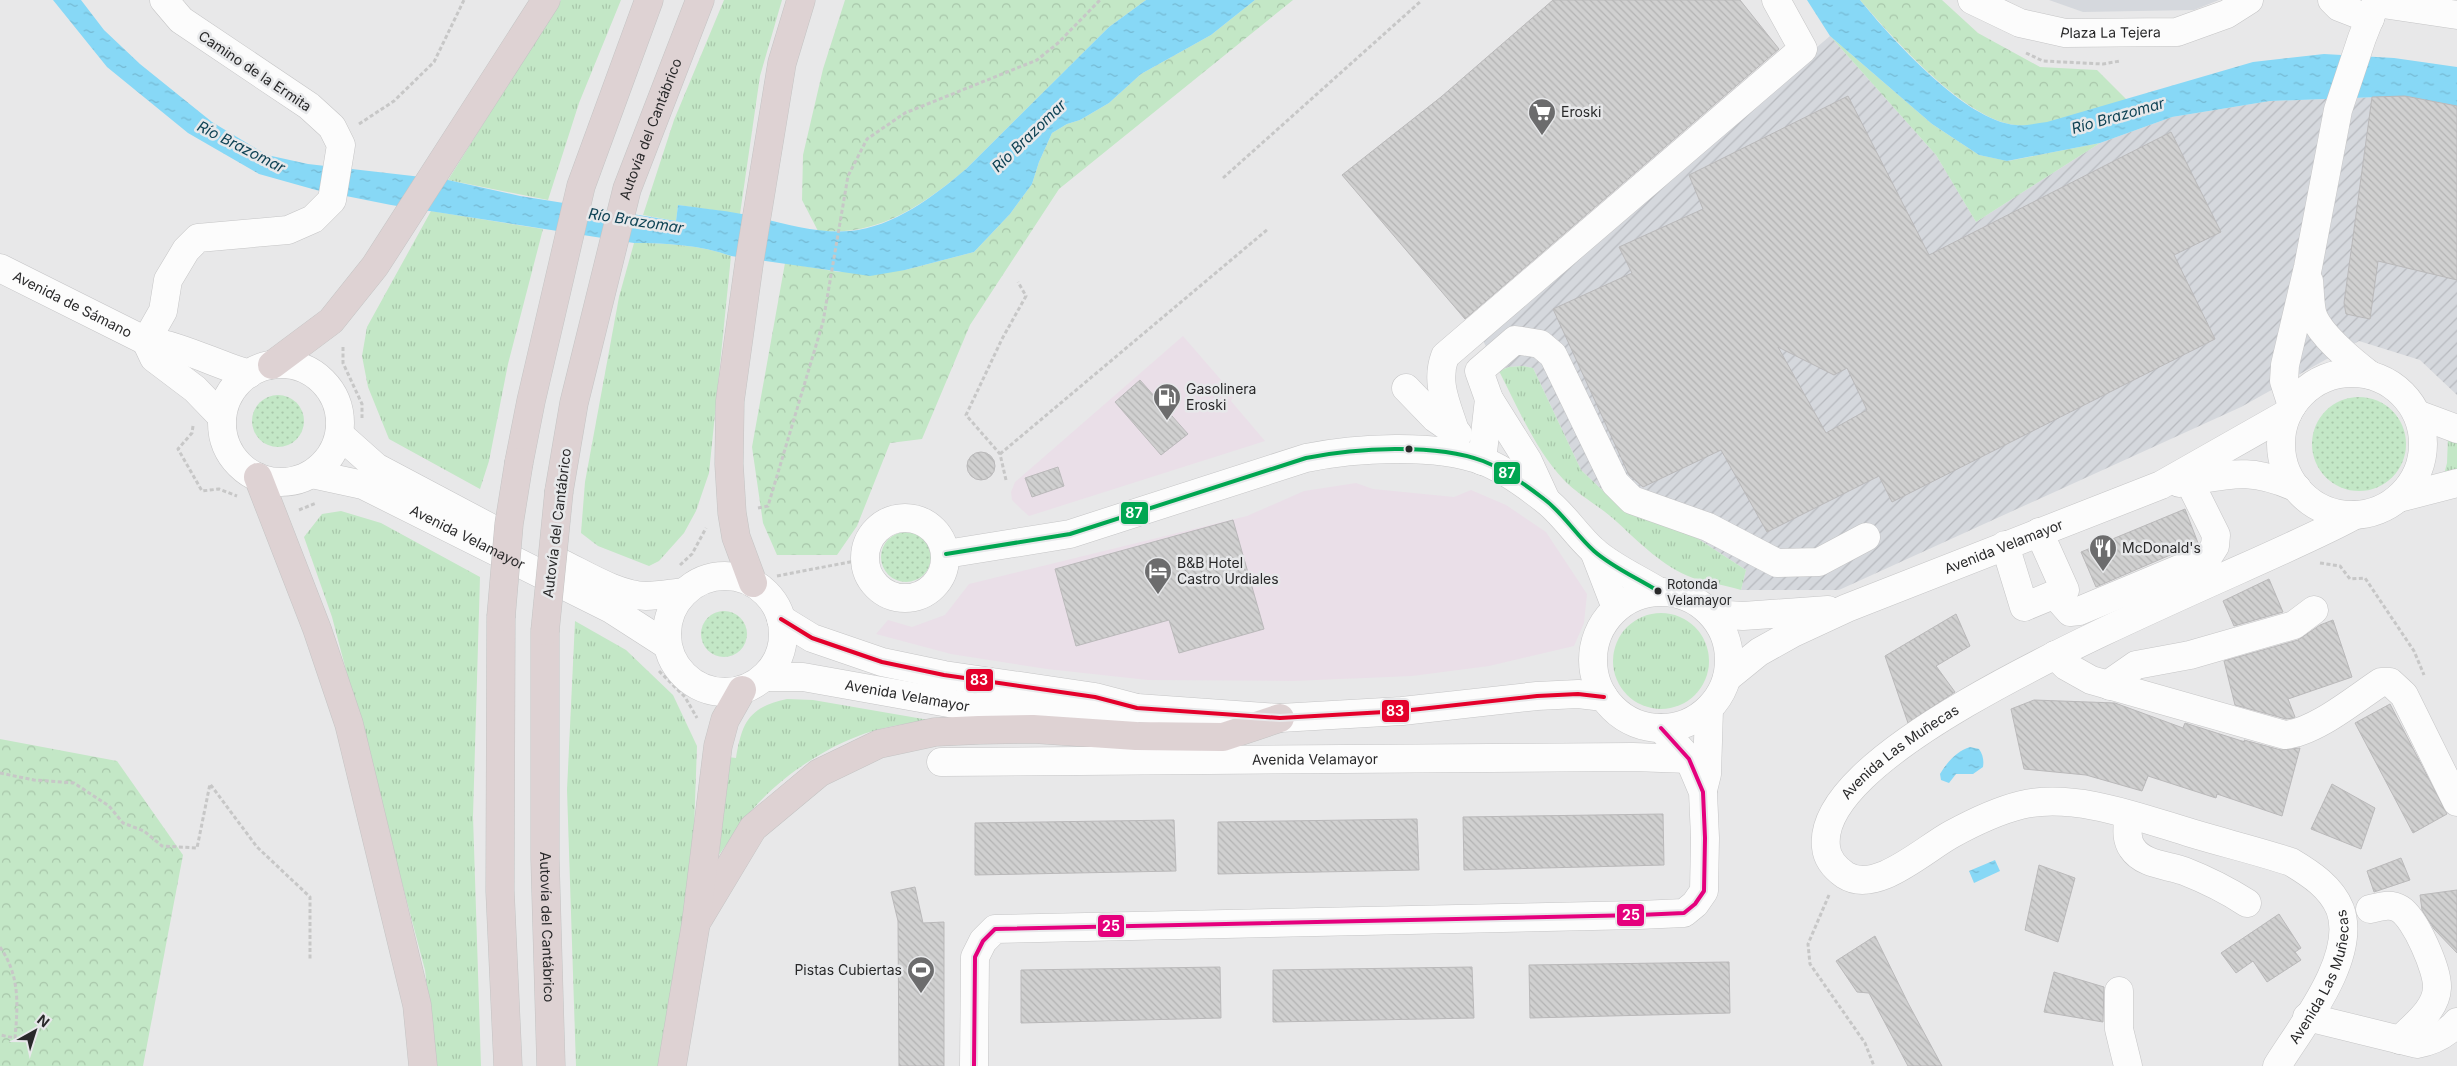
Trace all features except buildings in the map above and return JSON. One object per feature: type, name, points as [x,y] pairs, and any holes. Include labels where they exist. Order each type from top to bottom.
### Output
[{"type":"highway","points":[[260,369],[331,321],[375,266],[442,159],[546,0]]},
{"type":"highway","points":[[508,1066],[500,891],[501,617],[509,524],[519,462],[582,186],[649,0]]},
{"type":"highway","name":"Autovía del Cantábrico","points":[[551,1066],[545,859],[544,631],[559,491],[574,403],[608,258],[627,189],[700,0]]},
{"type":"highway","points":[[764,580],[736,537],[732,513],[729,464],[730,401],[749,264],[782,64],[801,0]]},
{"type":"highway","points":[[258,477],[316,629],[349,724],[417,1005],[423,1066]]},
{"type":"highway","points":[[672,1066],[696,923],[718,746],[725,720],[754,684]]},
{"type":"highway","points":[[696,923],[753,828],[819,773],[879,744],[935,732],[979,730],[1033,729],[1127,735],[1223,737],[1280,718]]},
{"type":"street","name":"Camino de la Ermita","points":[[164,0],[181,20],[309,106],[332,127],[339,141]]},
{"type":"street","points":[[1455,431],[1440,382],[1441,368],[1446,356],[1803,49],[1776,0]]},
{"type":"street","name":"Plaza La Tejera","points":[[1972,0],[2020,23],[2065,33],[2176,32],[2227,14],[2249,0]]},
{"type":"street","points":[[2332,0],[2339,7],[2371,15],[2457,15]]},
{"type":"street","points":[[2290,409],[2284,381],[2285,365],[2308,268],[2338,110],[2371,15]]},
{"type":"street","points":[[146,341],[163,311],[168,280],[186,250],[198,238],[288,230],[313,219],[332,200],[339,141]]},
{"type":"street","name":"Avenida de Sámano","points":[[0,268],[146,341],[165,344],[216,364],[260,369]]},
{"type":"street","points":[[2308,268],[2312,314],[2325,333],[2345,355],[2370,375]]},
{"type":"street","points":[[1546,500],[1528,461],[1489,399],[1479,371],[1515,340],[1540,344],[1553,355],[1615,483],[1632,500],[1708,527],[1777,563],[1819,562],[1866,537]]},
{"type":"street","name":"Avenida de Sámano","points":[[146,341],[154,358],[195,389],[222,418]]},
{"type":"street","points":[[288,365],[303,368],[318,377],[329,388],[337,403],[341,418],[340,434],[334,450],[325,464],[312,474],[295,481],[277,483],[258,477],[243,468],[231,454],[224,436],[222,418],[226,401],[236,386],[260,369],[288,365]]},
{"type":"street","points":[[2312,551],[2300,491],[2287,471],[2282,451],[2282,432],[2290,409],[2306,389],[2326,378],[2347,373],[2380,378],[2398,389],[2417,414],[2424,436],[2422,459],[2414,480],[2399,498]]},
{"type":"street","points":[[1406,388],[1435,418],[1455,431],[1482,461]]},
{"type":"street","points":[[1482,461],[1489,399]]},
{"type":"street","points":[[2161,485],[2290,409]]},
{"type":"street","points":[[2417,414],[2457,429]]},
{"type":"street","name":"Avenida Velamayor","points":[[340,434],[376,467],[394,478],[592,578],[645,596],[681,580]]},
{"type":"street","points":[[946,554],[1070,534],[1306,458],[1332,453],[1434,452],[1482,461],[1510,475],[1546,500],[1594,551],[1658,591]]},
{"type":"street","points":[[2161,485],[2252,473],[2273,477],[2300,491],[2328,511],[2355,515],[2374,512],[2399,498],[2457,483]]},
{"type":"street","name":"Avenida Velamayor","points":[[312,474],[363,485],[611,609],[667,645]]},
{"type":"street","points":[[2055,595],[2070,612],[2079,610],[2208,557],[2215,546],[2216,535],[2189,481]]},
{"type":"street","name":"Avenida Velamayor","points":[[1727,678],[1759,652],[1793,633],[1847,608],[2161,485]]},
{"type":"street","name":"Avenida Las Muñecas","points":[[2278,1066],[2335,969],[2343,943],[2344,927],[2340,910],[2323,885],[2291,862],[2128,814],[2066,803],[2025,804],[1982,818],[1884,876],[1856,881],[1840,871],[1832,863],[1827,853],[1827,827],[1832,812],[1850,789],[1888,757],[1930,726],[2026,668],[2257,560],[2312,551],[2355,515]]},
{"type":"street","points":[[897,518],[910,518],[923,522],[934,530],[942,541],[946,554],[945,568],[939,580],[930,590],[919,596],[906,598],[893,596],[881,590],[872,581],[866,569],[865,559],[867,543],[874,531],[885,523],[897,518]]},
{"type":"street","points":[[2005,545],[2024,607],[2065,590],[2039,532]]},
{"type":"street","points":[[1594,551],[1616,608]]},
{"type":"street","points":[[718,576],[764,580],[766,592],[775,604],[782,619],[784,635],[775,665],[754,684],[726,693],[710,691],[695,684],[682,674],[673,660],[667,645],[667,630],[670,616],[676,603],[681,580],[700,581],[718,576]]},
{"type":"street","points":[[1658,591],[1673,592],[1701,604],[1712,614],[1724,633],[1730,655],[1727,678],[1720,695],[1709,710],[1695,720],[1679,726],[1661,728],[1644,726],[1628,720],[1615,710],[1604,697],[1595,677],[1592,655],[1600,629],[1616,608],[1643,593],[1658,591]]},
{"type":"street","name":"Avenida Velamayor","points":[[1712,614],[1768,615],[1847,608]]},
{"type":"street","points":[[2110,686],[2113,681],[2136,665],[2190,655],[2294,625],[2314,610]]},
{"type":"street","name":"Avenida Velamayor","points":[[782,619],[812,638],[882,662],[944,675],[1095,697],[1137,708],[1280,718],[1402,711],[1537,696],[1578,694],[1604,697]]},
{"type":"street","name":"Avenida Velamayor","points":[[1537,696],[1568,677],[1592,655]]},
{"type":"street","points":[[2055,656],[2066,666],[2090,680],[2285,734],[2295,734],[2323,720],[2381,682],[2390,682],[2404,696],[2457,802]]},
{"type":"street","name":"Avenida Velamayor","points":[[754,684],[803,677],[971,707],[1096,720],[1137,708]]},
{"type":"street","points":[[974,1066],[975,957],[983,941],[995,929],[1629,916],[1684,913],[1695,904],[1704,890],[1705,838],[1703,792],[1707,774],[1709,710]]},
{"type":"street","points":[[1661,728],[1689,759],[1703,792]]},
{"type":"street","name":"Avenida Velamayor","points":[[941,762],[1633,757],[1689,759]]},
{"type":"street","points":[[2128,814],[2127,839],[2137,854],[2148,861],[2183,871],[2225,889],[2247,903]]},
{"type":"street","points":[[2370,909],[2388,905],[2401,909],[2419,934],[2433,964],[2437,988],[2432,1006],[2400,1040]]},
{"type":"street","points":[[2119,991],[2119,1029],[2128,1066]]},
{"type":"street","points":[[2307,1017],[2417,1044],[2431,1042],[2451,1030],[2457,1022]]},
{"type":"path","points":[[339,141],[394,101],[415,83],[434,62],[464,0]]},
{"type":"path","points":[[681,580],[711,515],[768,506],[823,322],[848,176],[867,139],[905,113],[1037,60],[1058,43],[1100,0]]},
{"type":"path","points":[[1223,178],[1421,0]]},
{"type":"path","points":[[1000,454],[1268,229]]},
{"type":"path","points":[[1006,480],[1000,454],[966,415],[1002,339],[1026,296],[1018,282]]},
{"type":"path","points":[[2312,551],[2340,566],[2350,579],[2365,578],[2414,651],[2426,678]]},
{"type":"path","points":[[764,580],[865,559]]},
{"type":"path","points":[[0,773],[34,780],[74,783],[109,806],[123,824],[144,831],[162,846],[197,848],[210,784],[257,847],[310,897],[310,958]]},
{"type":"path","points":[[1840,871],[1808,944],[1810,964],[1865,1043],[1874,1066]]},
{"type":"path","points":[[0,946],[7,958],[18,998],[15,1038],[0,1035]]},
{"type":"shaded area","points":[[2049,0],[2219,0],[2194,10],[2083,12]]},
{"type":"shaded area","points":[[1830,36],[1936,155],[1976,222],[2100,143],[2172,117],[2270,101],[2405,96],[2457,106],[2457,395],[2420,360],[2359,341],[2241,407],[1839,590],[1741,590],[1746,570],[1689,533],[1617,504],[1581,470],[1533,368],[1523,366],[1509,367],[1499,371],[1480,335]]},
{"type":"shaded area","name":"Gasolinera Eroski","points":[[1183,336],[1234,395],[1231,401],[1265,441],[1029,516],[1020,508],[1012,500],[1011,492],[1015,482]]},
{"type":"shaded area","points":[[1356,483],[1373,489],[1454,497],[1471,490],[1506,505],[1546,532],[1587,594],[1584,623],[1574,646],[1489,666],[1412,676],[1293,681],[1148,680],[1047,669],[951,654],[876,634],[888,620],[912,627],[945,615],[969,584],[1247,516],[1304,491]]},
{"type":"green space","points":[[561,0],[621,0],[579,103],[548,200],[448,180]]},
{"type":"green space","points":[[724,0],[782,0],[760,76],[740,214],[678,205],[676,221],[643,215],[674,120]]},
{"type":"green space","points":[[845,0],[1146,0],[1109,27],[966,169],[940,190],[913,208],[884,222],[853,230],[818,231],[802,200],[803,155],[823,69]]},
{"type":"green space","points":[[1255,0],[1293,0],[1059,189],[970,325],[922,439],[890,443],[857,526],[837,555],[777,555],[763,523],[752,447],[785,263],[839,272],[905,270],[974,252],[1010,214],[1032,184],[1039,162],[1052,133],[1067,124],[1080,120],[1109,103],[1141,74],[1211,35]]},
{"type":"green space","points":[[1860,0],[1942,0],[1978,33],[2040,67],[2097,70],[2127,100],[2042,124],[2015,125],[1995,119],[1952,93],[1910,55]]},
{"type":"green space","points":[[1830,36],[1932,124],[1979,155],[2008,161],[2100,143],[1976,222],[1936,155]]},
{"type":"green space","points":[[431,211],[543,229],[508,364],[489,461],[480,489],[389,439],[368,387],[362,356],[367,327]]},
{"type":"green space","points":[[634,243],[683,245],[731,256],[709,473],[696,511],[684,533],[659,561],[649,566],[598,546],[581,533],[585,482],[619,297]]},
{"type":"green space","points":[[1523,366],[1533,368],[1581,470],[1617,504],[1689,533],[1746,570],[1741,590],[1693,578],[1662,561],[1563,479],[1535,441],[1499,371],[1509,367]]},
{"type":"green space","points":[[278,395],[292,399],[300,407],[304,421],[300,435],[292,443],[278,447],[264,443],[256,435],[252,421],[256,407],[264,399]]},
{"type":"green space","points":[[2359,397],[2377,401],[2392,411],[2402,426],[2406,444],[2402,462],[2392,477],[2377,487],[2359,491],[2341,487],[2326,477],[2316,462],[2312,444],[2316,426],[2326,411],[2341,401]]},
{"type":"green space","points":[[2448,437],[2457,441],[2457,473],[2443,478],[2447,463]]},
{"type":"green space","points":[[341,511],[381,523],[480,577],[473,816],[481,1066],[437,1066],[425,970],[332,617],[304,537],[322,514]]},
{"type":"green space","points":[[906,532],[916,534],[924,539],[929,547],[931,557],[929,567],[924,575],[916,580],[906,582],[896,580],[888,575],[883,567],[881,557],[883,547],[888,539],[896,534]]},
{"type":"green space","points":[[720,611],[728,611],[737,615],[743,621],[747,634],[743,647],[737,653],[728,657],[720,657],[711,653],[705,647],[701,638],[701,630],[705,621],[711,615]]},
{"type":"green space","points":[[1661,613],[1679,616],[1695,627],[1706,643],[1709,661],[1706,679],[1695,695],[1679,706],[1661,709],[1643,706],[1627,695],[1616,679],[1613,661],[1616,643],[1627,627],[1643,616]]},
{"type":"green space","points":[[575,621],[626,650],[673,695],[697,746],[693,857],[661,1066],[576,1066],[567,790]]},
{"type":"green space","points":[[787,699],[813,700],[929,720],[866,733],[848,740],[813,759],[780,782],[766,795],[744,820],[719,855],[728,757],[736,758],[741,735],[750,718],[756,712],[774,702]]},
{"type":"green space","points":[[0,739],[117,761],[183,855],[143,1066],[0,1066]]},
{"type":"water","name":"Río Brazomar","points":[[53,0],[81,0],[104,30],[140,64],[212,122],[267,155],[308,164],[448,180],[520,196],[676,221],[678,205],[742,214],[822,231],[850,231],[866,228],[898,217],[941,190],[966,169],[1109,27],[1146,0],[1255,0],[1211,35],[1141,74],[1109,103],[1080,120],[1067,124],[1052,133],[1039,162],[1032,184],[1010,214],[974,252],[905,270],[870,276],[731,256],[695,247],[634,243],[391,205],[316,190],[259,174],[188,133],[107,67]]},
{"type":"water","name":"Río Brazomar","points":[[1807,0],[1860,0],[1890,35],[1952,94],[1974,109],[1996,120],[2016,125],[2047,122],[2253,62],[2324,54],[2394,58],[2457,67],[2457,106],[2405,96],[2270,101],[2172,117],[2100,143],[2007,161],[1979,155],[1932,124],[1830,36]]},
{"type":"water","points":[[1970,747],[1979,749],[1983,758],[1983,767],[1973,774],[1956,774],[1949,783],[1941,780],[1940,774],[1949,761],[1961,751]]},
{"type":"water","points":[[1995,860],[2000,871],[1974,883],[1969,871]]},
{"type":"transit line","name":"87","points":[[946,554],[1070,534],[1306,458],[1371,450],[1419,450],[1464,455],[1491,464],[1507,473],[1551,505],[1587,545],[1601,557],[1658,591]]},
{"type":"transit line","name":"83","points":[[781,619],[812,638],[882,662],[944,675],[1095,697],[1137,708],[1280,718],[1402,711],[1537,696],[1578,694],[1604,697]]},
{"type":"transit line","name":"25","points":[[974,1066],[975,957],[983,941],[995,929],[1684,913],[1695,904],[1704,891],[1705,838],[1703,792],[1689,759],[1661,728]]},
{"type":"place","name":"Eroski","points":[[1542,136]]},
{"type":"place","name":"Gasolinera Eroski","points":[[1167,421]]},
{"type":"place","name":"McDonald's","points":[[2103,572]]},
{"type":"place","name":"Rotonda Velamayor","points":[[1658,591]]},
{"type":"place","name":"B&B Hotel Castro Urdiales","points":[[1158,595]]},
{"type":"place","name":"Pistas Cubiertas","points":[[921,994]]}]
